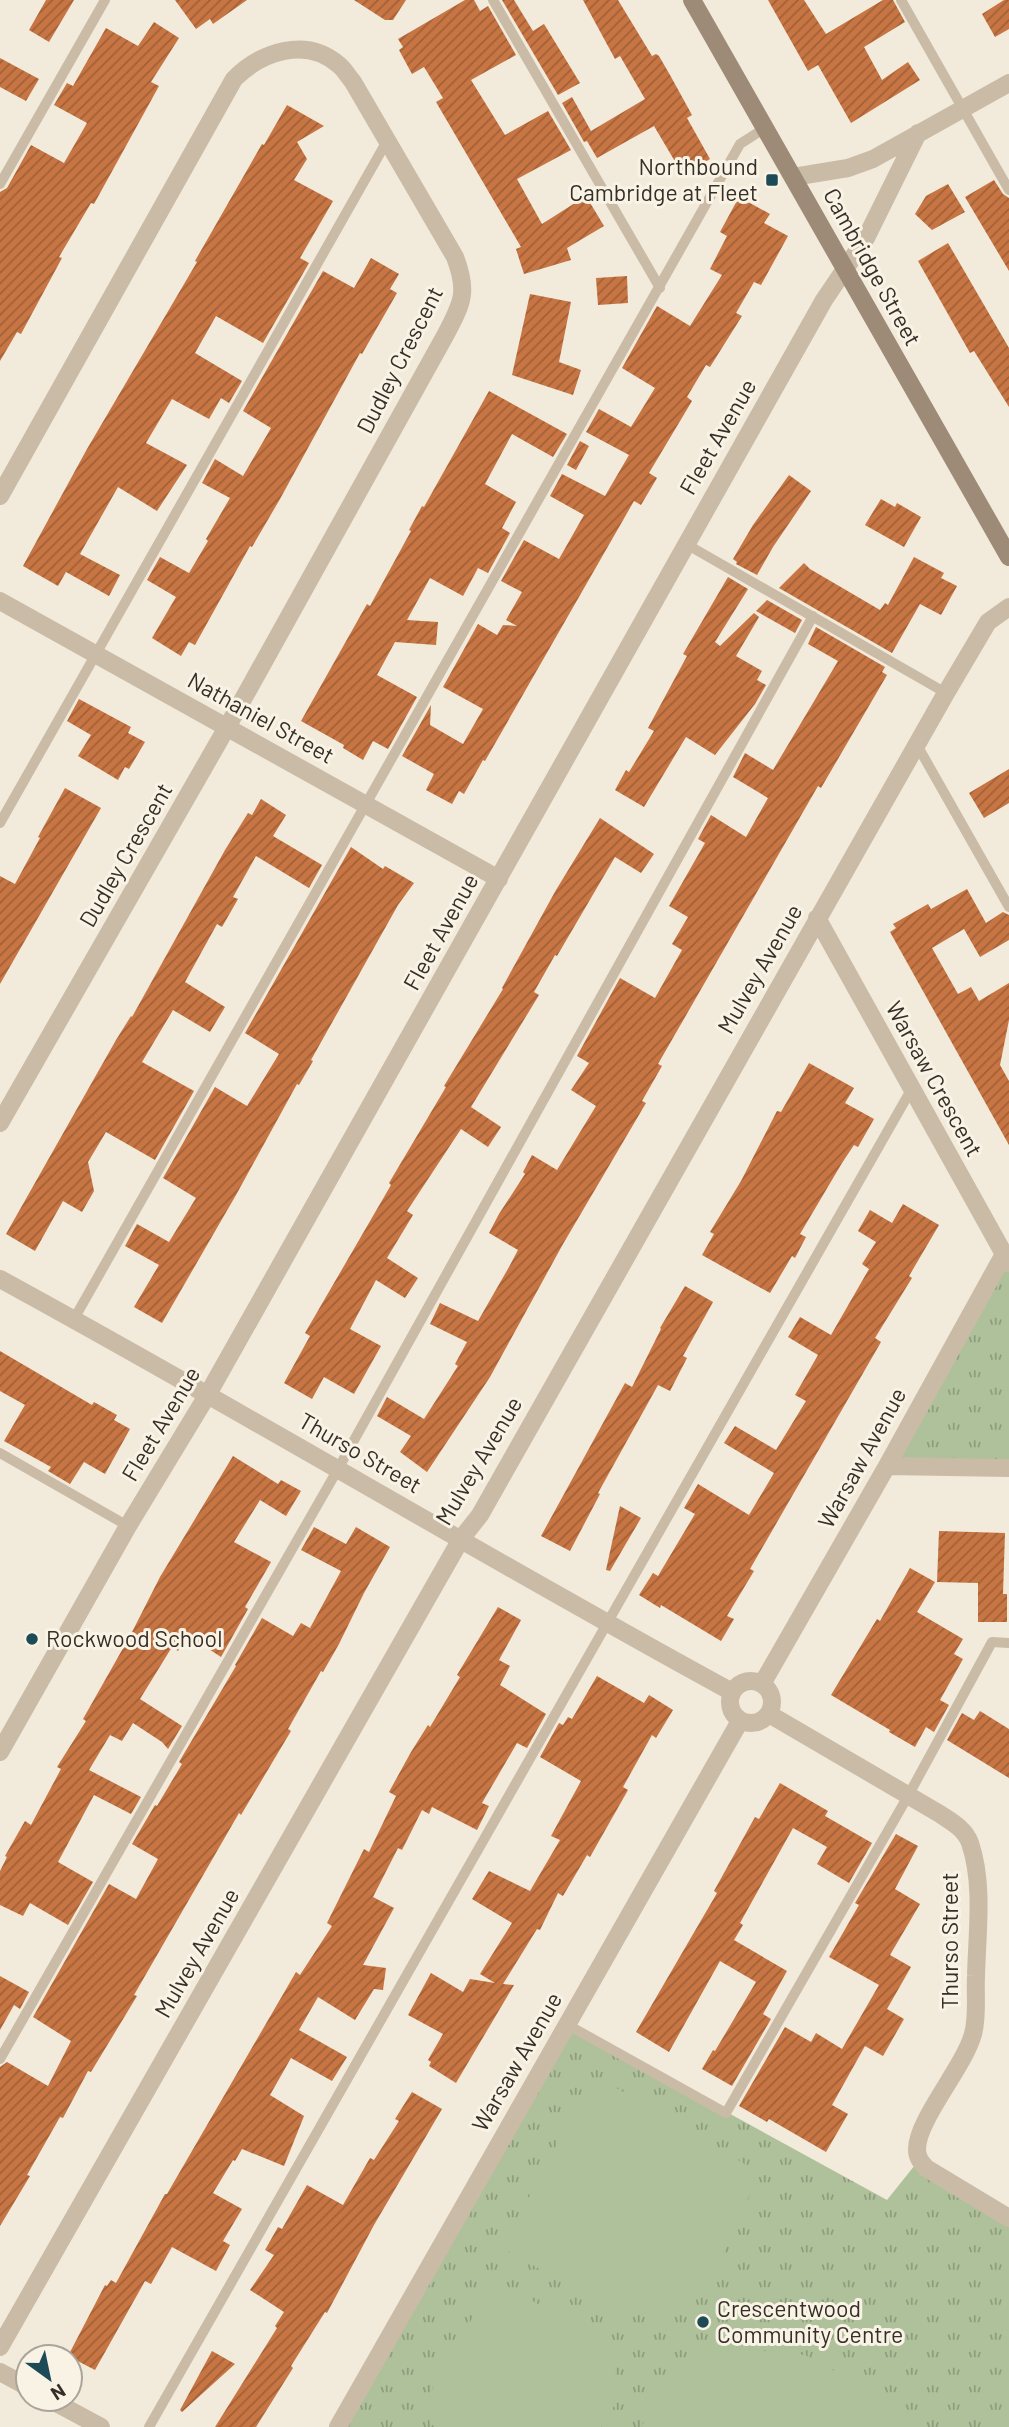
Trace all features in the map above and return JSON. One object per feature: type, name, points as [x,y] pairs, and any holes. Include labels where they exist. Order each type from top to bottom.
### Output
[{"type":"street","name":"Cambridge Street","points":[[692,0],[1009,557]]},
{"type":"street","name":"Dudley Crescent","points":[[0,496],[227,92],[243,70],[269,53],[288,50],[308,51],[338,64],[353,82],[454,257],[462,276],[464,294],[433,358],[0,1123]]},
{"type":"street","points":[[793,177],[848,168],[873,159],[1009,83]]},
{"type":"street","name":"Fleet Avenue","points":[[0,1752],[128,1526],[208,1394],[824,300],[866,238],[918,133]]},
{"type":"street","name":"Nathaniel Street","points":[[0,601],[499,879]]},
{"type":"street","name":"Mulvey Avenue","points":[[0,2347],[461,1539],[480,1515],[946,693],[988,622],[1009,607]]},
{"type":"street","name":"Warsaw Crescent","points":[[817,918],[1006,1259]]},
{"type":"street","name":"Warsaw Avenue","points":[[762,1684],[1006,1259]]},
{"type":"street","name":"Thurso Street","points":[[0,1279],[732,1692]]},
{"type":"street","points":[[887,1466],[1009,1468]]},
{"type":"street","points":[[748,1681],[762,1684],[771,1694],[772,1708],[769,1714],[765,1719],[752,1724],[740,1721],[729,1705],[732,1692],[748,1681]]},
{"type":"street","name":"Thurso Street","points":[[769,1714],[958,1825],[969,1840],[978,1888],[973,2033],[965,2054],[922,2131],[917,2148],[919,2160],[936,2176],[1009,2218]]},
{"type":"street","name":"Warsaw Avenue","points":[[338,2427],[740,1721]]},
{"type":"street","points":[[75,2413],[101,2427]]},
{"type":"lane","points":[[0,184],[105,0]]},
{"type":"lane","points":[[493,0],[660,288]]},
{"type":"lane","points":[[901,0],[1009,190]]},
{"type":"lane","points":[[74,1319],[740,144],[765,128]]},
{"type":"lane","points":[[0,823],[387,141]]},
{"type":"lane","points":[[686,544],[946,693]]},
{"type":"lane","points":[[0,2059],[338,1469],[813,617]]},
{"type":"lane","points":[[917,745],[1009,907]]},
{"type":"lane","points":[[149,2427],[911,1090]]},
{"type":"lane","points":[[0,1453],[128,1526]]},
{"type":"lane","points":[[566,2024],[726,2113],[908,1796],[992,1642],[1009,1643]]},
{"type":"green space","points":[[1009,1263],[1009,1468],[887,1466]]},
{"type":"green space","name":"Crescentwood Community Centre","points":[[566,2024],[887,2200],[919,2160],[1009,2218],[1009,2427],[338,2427]]},
{"type":"green space","points":[[608,2083],[760,2173],[716,2268],[673,2313],[615,2311],[502,2248],[586,2089]]},
{"type":"green space","points":[[494,2279],[595,2336],[615,2367],[614,2406],[601,2427],[437,2427],[430,2424],[427,2399]]},
{"type":"green space","points":[[724,2347],[805,2355],[917,2416],[911,2427],[641,2427],[661,2392]]},
{"type":"building","points":[[46,0],[74,0],[49,42],[29,30]]},
{"type":"building","points":[[175,0],[247,0],[213,24],[210,19],[196,29]]},
{"type":"building","points":[[354,0],[406,0],[393,20],[385,20]]},
{"type":"building","points":[[465,0],[474,0],[480,11],[488,6],[516,55],[471,80],[505,135],[548,111],[571,150],[517,179],[542,224],[586,196],[604,226],[567,248],[571,260],[524,274],[516,249],[521,247],[436,102],[443,98],[424,67],[412,74],[399,50],[403,47],[398,39]]},
{"type":"building","points":[[502,0],[514,0],[533,31],[544,24],[580,83],[558,95]]},
{"type":"building","points":[[583,0],[618,0],[652,56],[659,56],[670,75],[692,115],[687,118],[710,159],[683,175],[654,126],[597,158],[587,141],[584,142],[562,103],[572,97],[591,131],[645,99],[620,56],[615,59]]},
{"type":"building","points":[[768,0],[804,0],[826,34],[883,0],[893,0],[905,22],[864,47],[882,80],[908,62],[920,80],[851,123],[818,65],[808,71]]},
{"type":"building","points":[[1004,0],[1009,0],[1009,29],[995,37],[982,14]]},
{"type":"building","points":[[154,22],[179,38],[151,82],[159,86],[94,204],[91,203],[59,257],[62,258],[21,334],[17,332],[0,361],[0,192],[7,188],[31,145],[64,163],[87,123],[54,105],[67,83],[73,86],[106,28],[138,46]]},
{"type":"building","points":[[0,58],[39,79],[26,101],[0,87]]},
{"type":"building","points":[[287,105],[324,126],[297,142],[307,159],[294,180],[333,201],[300,258],[309,263],[263,343],[216,316],[195,353],[242,381],[229,403],[221,398],[209,419],[172,399],[146,443],[187,465],[157,511],[118,487],[80,554],[120,575],[109,596],[66,572],[58,586],[23,566],[87,449]]},
{"type":"building","points":[[994,180],[1009,198],[1009,271],[965,197]]},
{"type":"building","points":[[948,184],[965,212],[932,230],[915,214],[926,196]]},
{"type":"building","points":[[739,197],[770,214],[764,223],[788,236],[761,285],[754,282],[736,313],[742,316],[710,367],[706,365],[687,397],[692,401],[649,473],[657,478],[641,505],[634,501],[485,761],[483,760],[464,794],[459,791],[452,804],[426,790],[434,774],[402,756],[431,705],[430,725],[463,744],[483,709],[443,687],[478,624],[497,635],[503,625],[517,626],[506,620],[522,592],[501,581],[524,540],[559,559],[584,515],[550,496],[562,474],[605,496],[629,455],[586,432],[599,409],[631,427],[655,388],[622,368],[657,306],[690,326],[722,275],[710,269],[727,236],[720,232]]},
{"type":"building","points":[[948,243],[1009,348],[1009,407],[974,351],[970,353],[918,261]]},
{"type":"building","points":[[371,258],[399,274],[390,289],[397,293],[362,354],[360,353],[280,499],[252,547],[250,546],[195,645],[189,642],[181,656],[152,638],[176,597],[147,580],[160,557],[189,573],[208,541],[206,539],[230,498],[202,483],[215,459],[243,476],[271,428],[243,411],[323,271],[354,288]]},
{"type":"building","points":[[627,276],[628,303],[598,305],[596,278]]},
{"type":"building","points":[[530,294],[571,302],[559,362],[581,370],[573,395],[512,375]]},
{"type":"building","points":[[489,391],[567,434],[553,457],[512,434],[485,484],[516,502],[502,528],[510,533],[488,573],[478,568],[463,596],[430,578],[407,620],[438,622],[436,645],[395,642],[377,675],[417,697],[388,749],[373,741],[363,760],[343,748],[344,745],[301,721],[367,604],[370,606],[422,506],[424,507]]},
{"type":"building","points":[[580,441],[589,446],[576,470],[567,465]]},
{"type":"building","points":[[789,475],[811,491],[757,575],[736,564],[733,559],[753,525]]},
{"type":"building","points":[[881,499],[895,507],[897,503],[921,517],[904,547],[865,525]]},
{"type":"building","points":[[914,557],[944,573],[941,578],[957,586],[941,615],[920,604],[892,653],[779,588],[804,563],[880,610],[885,603],[888,605]]},
{"type":"building","points":[[728,577],[748,589],[715,642],[720,646],[754,613],[759,617],[736,656],[762,671],[757,680],[766,685],[755,704],[715,755],[686,737],[644,807],[615,790],[654,731],[648,728],[687,656],[683,654]]},
{"type":"building","points":[[767,600],[802,620],[795,633],[756,611]]},
{"type":"building","points":[[816,627],[885,667],[882,672],[887,675],[821,788],[818,786],[658,1064],[662,1066],[642,1101],[646,1103],[563,1244],[490,1377],[427,1472],[400,1452],[411,1436],[377,1416],[387,1397],[424,1419],[458,1366],[455,1364],[467,1342],[430,1324],[440,1303],[478,1321],[509,1267],[518,1250],[489,1233],[499,1214],[525,1174],[523,1172],[532,1155],[557,1170],[596,1106],[571,1090],[589,1063],[577,1056],[620,978],[655,998],[682,950],[672,944],[688,917],[669,906],[705,843],[698,839],[711,815],[746,837],[768,798],[733,777],[745,753],[773,770],[838,661],[808,644]]},
{"type":"building","points":[[79,699],[131,727],[128,733],[145,742],[129,769],[125,767],[118,780],[78,756],[91,735],[67,721]]},
{"type":"building","points":[[1009,769],[1009,803],[984,818],[969,793]]},
{"type":"building","points":[[65,788],[101,808],[0,984],[0,876],[15,884]]},
{"type":"building","points":[[261,799],[286,815],[273,836],[322,865],[309,888],[256,856],[233,897],[238,899],[222,927],[217,924],[185,982],[225,1007],[210,1032],[173,1010],[142,1062],[194,1091],[155,1160],[106,1132],[88,1162],[94,1191],[82,1212],[63,1201],[35,1251],[6,1234],[225,850],[248,813],[252,815]]},
{"type":"building","points":[[600,818],[654,854],[641,873],[615,857],[557,956],[555,955],[534,992],[539,995],[471,1107],[501,1127],[488,1147],[461,1129],[407,1211],[413,1215],[387,1258],[418,1278],[405,1298],[376,1280],[350,1329],[381,1346],[354,1394],[324,1377],[312,1399],[284,1383],[310,1336],[305,1333],[391,1185],[389,1183],[446,1087],[444,1086],[503,989],[556,890]]},
{"type":"building","points":[[351,847],[383,869],[385,866],[414,883],[398,905],[311,1060],[313,1061],[299,1085],[297,1084],[162,1323],[134,1307],[159,1265],[125,1246],[137,1224],[169,1242],[196,1198],[163,1178],[215,1087],[247,1106],[279,1054],[245,1033]]},
{"type":"building","points":[[967,889],[986,923],[1003,912],[1009,915],[1009,940],[980,957],[964,929],[932,948],[958,994],[971,987],[979,1001],[1009,983],[1009,1020],[1000,1065],[1009,1081],[1009,1145],[890,932],[896,928],[893,924],[928,904],[931,909]]},
{"type":"building","points":[[809,1063],[854,1088],[845,1103],[874,1119],[858,1147],[854,1145],[842,1163],[800,1234],[806,1237],[795,1258],[792,1256],[770,1293],[702,1255],[714,1234],[710,1232],[741,1181],[777,1111],[781,1112]]},
{"type":"building","points":[[903,1204],[939,1225],[909,1276],[912,1278],[875,1338],[881,1342],[750,1569],[754,1571],[727,1616],[734,1619],[721,1641],[639,1595],[653,1573],[658,1576],[695,1514],[684,1508],[698,1484],[749,1515],[774,1473],[724,1443],[735,1426],[776,1450],[806,1401],[795,1395],[818,1355],[788,1337],[800,1317],[831,1335],[869,1269],[862,1264],[876,1242],[858,1231],[870,1210],[892,1223]]},
{"type":"building","points":[[685,1286],[713,1302],[683,1356],[687,1358],[670,1391],[658,1385],[598,1493],[600,1494],[570,1551],[541,1536],[625,1383],[632,1387],[660,1328]]},
{"type":"building","points":[[0,1351],[92,1405],[94,1402],[117,1415],[114,1420],[130,1429],[105,1474],[84,1462],[70,1484],[48,1471],[51,1467],[4,1441],[25,1405],[0,1391]]},
{"type":"building","points":[[233,1456],[278,1484],[281,1480],[301,1491],[286,1516],[260,1500],[234,1542],[271,1562],[245,1607],[248,1609],[221,1657],[186,1634],[178,1651],[172,1647],[140,1699],[182,1726],[168,1749],[133,1723],[122,1741],[110,1735],[89,1770],[141,1797],[131,1814],[94,1795],[58,1862],[93,1882],[68,1925],[30,1903],[23,1916],[0,1905],[0,1871],[7,1857],[5,1856],[25,1821],[31,1825],[61,1769],[57,1767],[86,1721],[83,1719],[160,1577]]},
{"type":"building","points":[[620,1506],[641,1518],[610,1571],[606,1570]]},
{"type":"building","points":[[314,1527],[346,1544],[356,1527],[390,1547],[339,1644],[288,1729],[291,1731],[241,1815],[239,1813],[134,1995],[137,1996],[91,2072],[88,2071],[63,2118],[60,2117],[27,2175],[30,2176],[0,2226],[0,2067],[7,2062],[48,2086],[71,2041],[33,2017],[109,1884],[136,1899],[158,1859],[132,1844],[182,1764],[179,1762],[262,1618],[293,1636],[301,1623],[310,1628],[341,1571],[301,1550]]},
{"type":"building","points":[[939,1531],[1005,1533],[1003,1594],[1007,1594],[1007,1622],[978,1622],[978,1583],[937,1582]]},
{"type":"building","points":[[910,1568],[935,1582],[917,1612],[963,1639],[954,1654],[963,1659],[940,1700],[949,1705],[934,1732],[926,1727],[915,1747],[831,1695],[877,1619],[880,1621]]},
{"type":"building","points":[[498,1607],[521,1620],[499,1660],[510,1666],[500,1685],[546,1714],[527,1748],[517,1743],[482,1803],[489,1806],[477,1830],[432,1807],[429,1814],[422,1810],[402,1850],[398,1848],[373,1897],[394,1908],[363,1965],[386,1968],[383,1990],[374,1989],[355,2020],[318,1997],[299,2030],[347,2057],[332,2081],[291,2058],[270,2095],[304,2116],[284,2166],[242,2149],[213,2193],[242,2209],[223,2241],[230,2245],[216,2271],[172,2247],[151,2284],[145,2281],[95,2370],[84,2364],[84,2343],[75,2343],[105,2285],[111,2280],[116,2283],[165,2194],[296,1972],[300,1975],[332,1926],[327,1923],[364,1849],[369,1852],[396,1796],[389,1792],[411,1752],[428,1725],[430,1727],[460,1677],[457,1675]]},
{"type":"building","points":[[597,1676],[644,1703],[649,1695],[673,1710],[656,1738],[652,1735],[623,1787],[628,1790],[590,1857],[587,1855],[563,1896],[558,1893],[540,1930],[537,1929],[503,1984],[514,1985],[456,2083],[429,2066],[431,2062],[428,2060],[443,2034],[408,2015],[431,1973],[463,1992],[470,1979],[495,1983],[480,1974],[512,1923],[472,1899],[489,1871],[530,1891],[560,1840],[551,1836],[581,1781],[540,1757],[559,1723],[563,1725],[568,1717],[572,1719]]},
{"type":"building","points":[[980,1711],[1009,1729],[1009,1778],[947,1740],[962,1713],[974,1720]]},
{"type":"building","points":[[780,1783],[828,1811],[825,1816],[872,1843],[849,1883],[817,1864],[827,1847],[793,1828],[740,1923],[743,1925],[734,1940],[787,1971],[763,2014],[771,2019],[732,2086],[702,2069],[756,1982],[720,1961],[669,2052],[636,2032],[717,1893],[714,1891],[755,1817],[759,1819]]},
{"type":"building","points":[[896,1834],[918,1846],[895,1889],[920,1904],[890,1955],[911,1967],[887,2009],[904,2019],[883,2056],[865,2046],[832,2105],[848,2114],[826,2152],[769,2119],[767,2122],[739,2106],[785,2027],[811,2042],[816,2033],[842,2049],[879,1985],[829,1957],[859,1905],[855,1903]]},
{"type":"building","points":[[0,1976],[29,1992],[20,2009],[14,2005],[0,2030]]},
{"type":"building","points":[[412,2092],[442,2109],[374,2225],[327,2313],[325,2312],[291,2366],[293,2368],[256,2427],[215,2427],[277,2328],[275,2326],[284,2312],[250,2290],[274,2255],[265,2250],[278,2227],[282,2229],[307,2185],[343,2205],[370,2158],[374,2160],[399,2121],[395,2119]]},
{"type":"building","points":[[212,2351],[235,2364],[182,2412],[180,2410]]},
{"type":"place","name":"Northbound Cambridge at Fleet","points":[[772,180]]},
{"type":"place","name":"Rockwood School","points":[[32,1639]]},
{"type":"place","name":"Crescentwood Community Centre","points":[[703,2322]]}]
